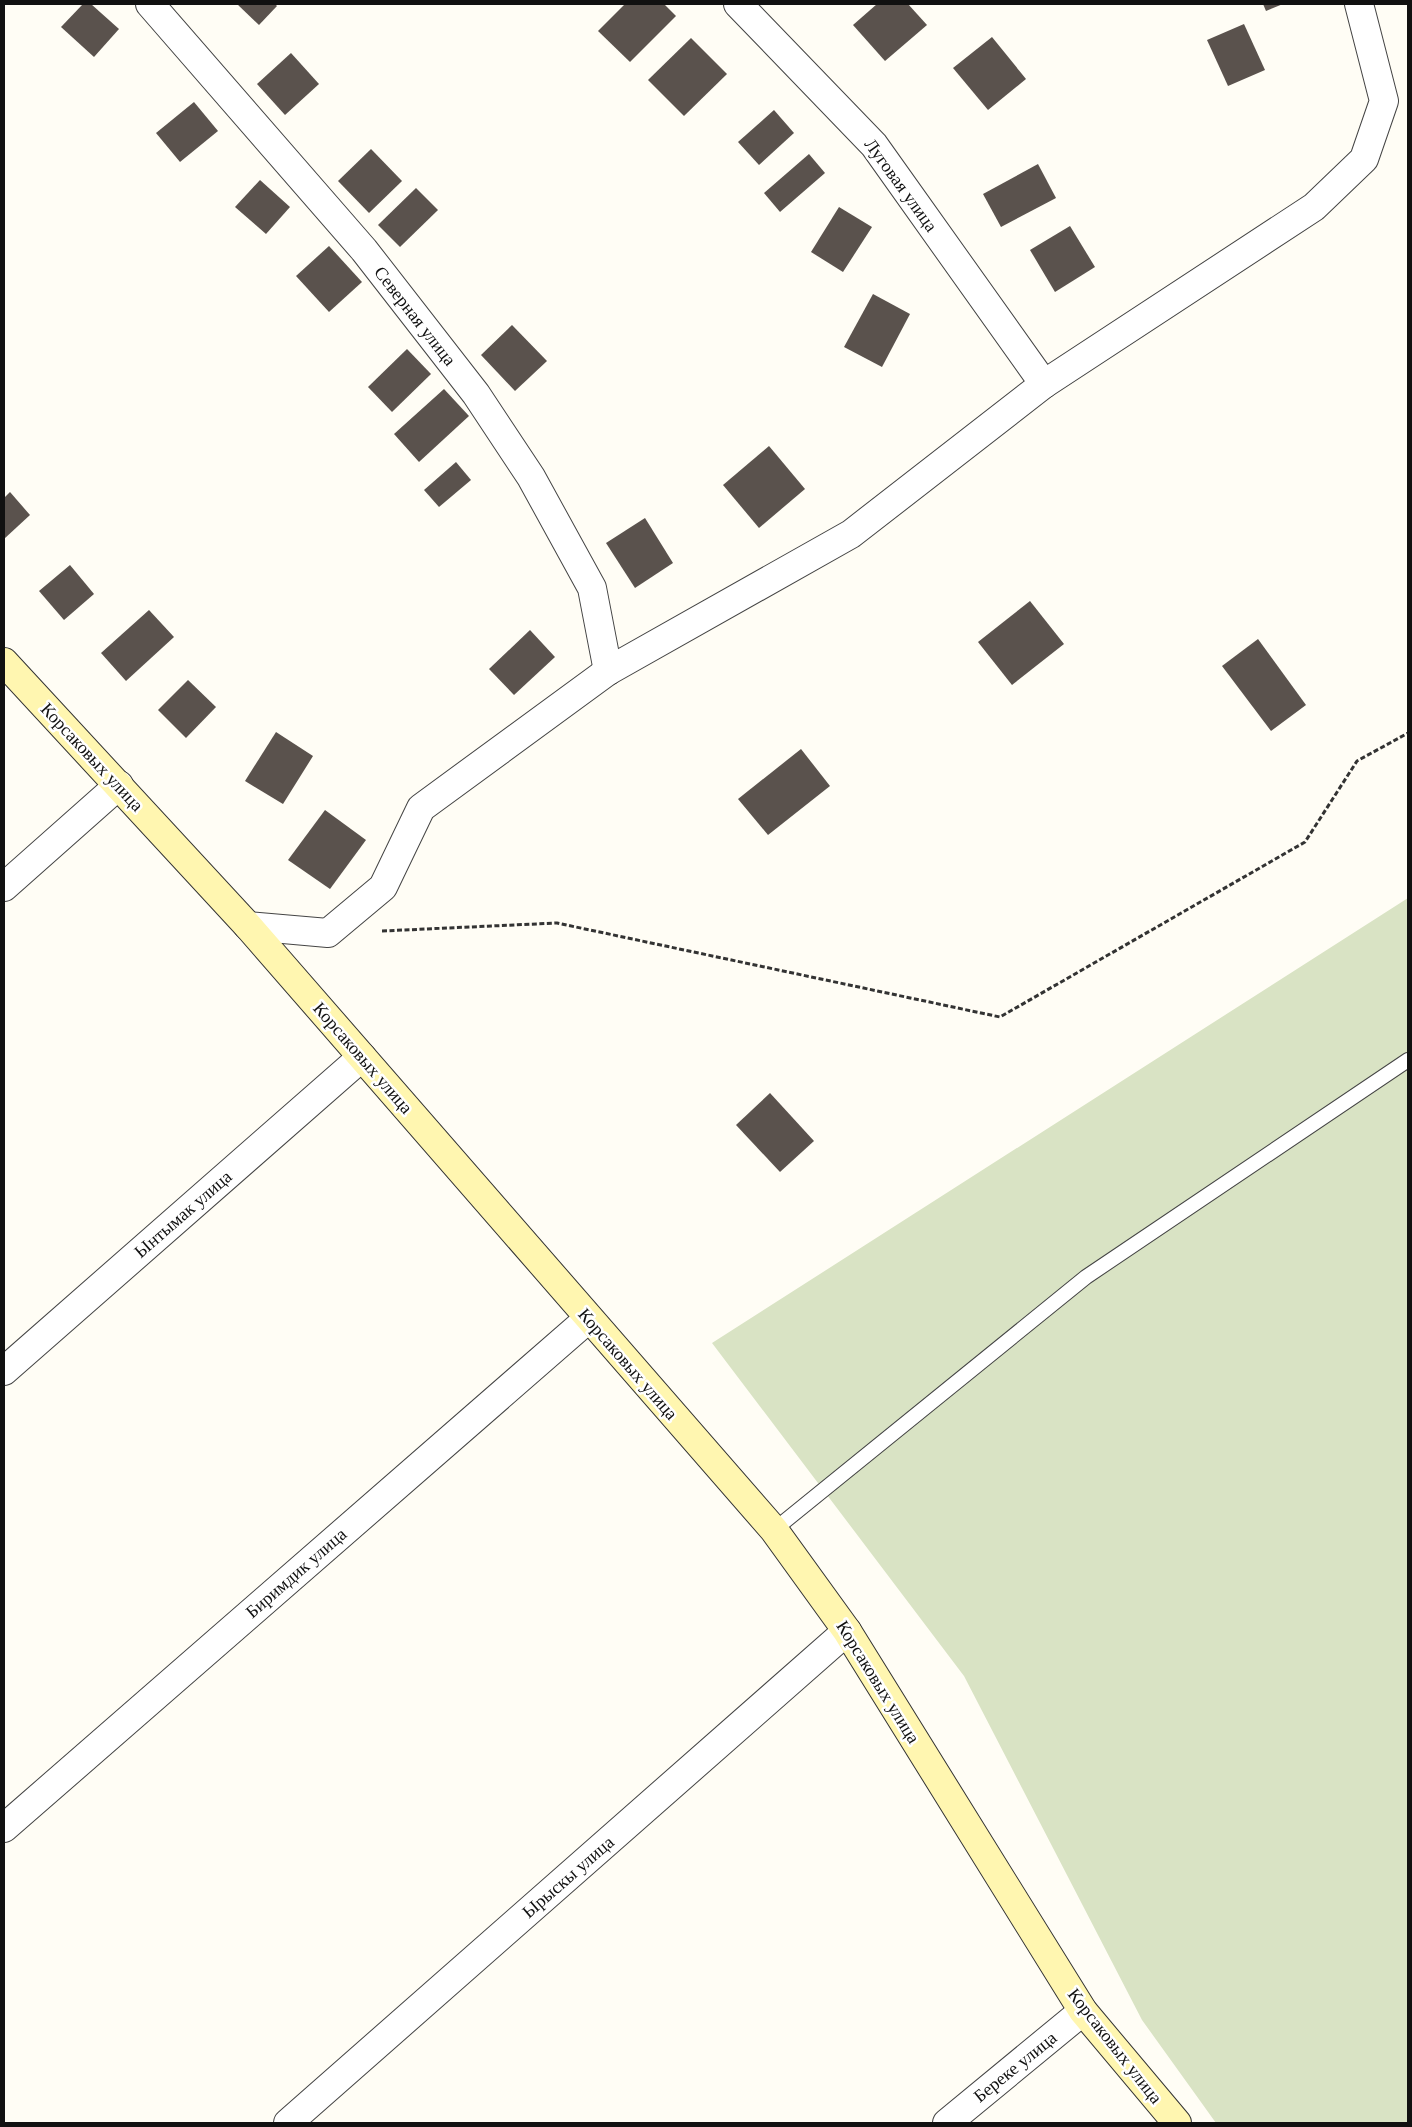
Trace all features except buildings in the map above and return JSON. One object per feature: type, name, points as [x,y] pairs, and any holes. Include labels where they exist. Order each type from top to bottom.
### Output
[{"type":"street","name":"Северная улица","points":[[150,4],[364,250],[476,394],[531,477],[592,588],[608,671]]},
{"type":"street","name":"Луговая улица","points":[[738,4],[874,145],[1044,384]]},
{"type":"street","points":[[248,926],[328,933],[383,887],[421,808],[608,671],[851,534],[1044,384],[1314,207],[1364,159],[1384,101],[1359,4]]},
{"type":"street","name":"Корсаковых улица","points":[[4,662],[248,926],[588,1319],[774,1530],[847,1631],[1084,2011],[1177,2123]]},
{"type":"street","points":[[4,887],[119,785]]},
{"type":"street","name":"Ынтымак улица","points":[[4,1371],[362,1057]]},
{"type":"street","name":"Биримдик улица","points":[[4,1828],[588,1319]]},
{"type":"street","name":"Ырыскы улица","points":[[288,2123],[847,1631]]},
{"type":"street","name":"Береке улица","points":[[946,2123],[1084,2011]]},
{"type":"lane","points":[[774,1530],[1086,1277],[1408,1060]]},
{"type":"path","points":[[378,931],[557,923],[1000,1017],[1305,842],[1356,761],[1408,733]]},
{"type":"green space","points":[[1408,898],[1408,2123],[1216,2123],[1142,2020],[964,1676],[712,1343]]}]
